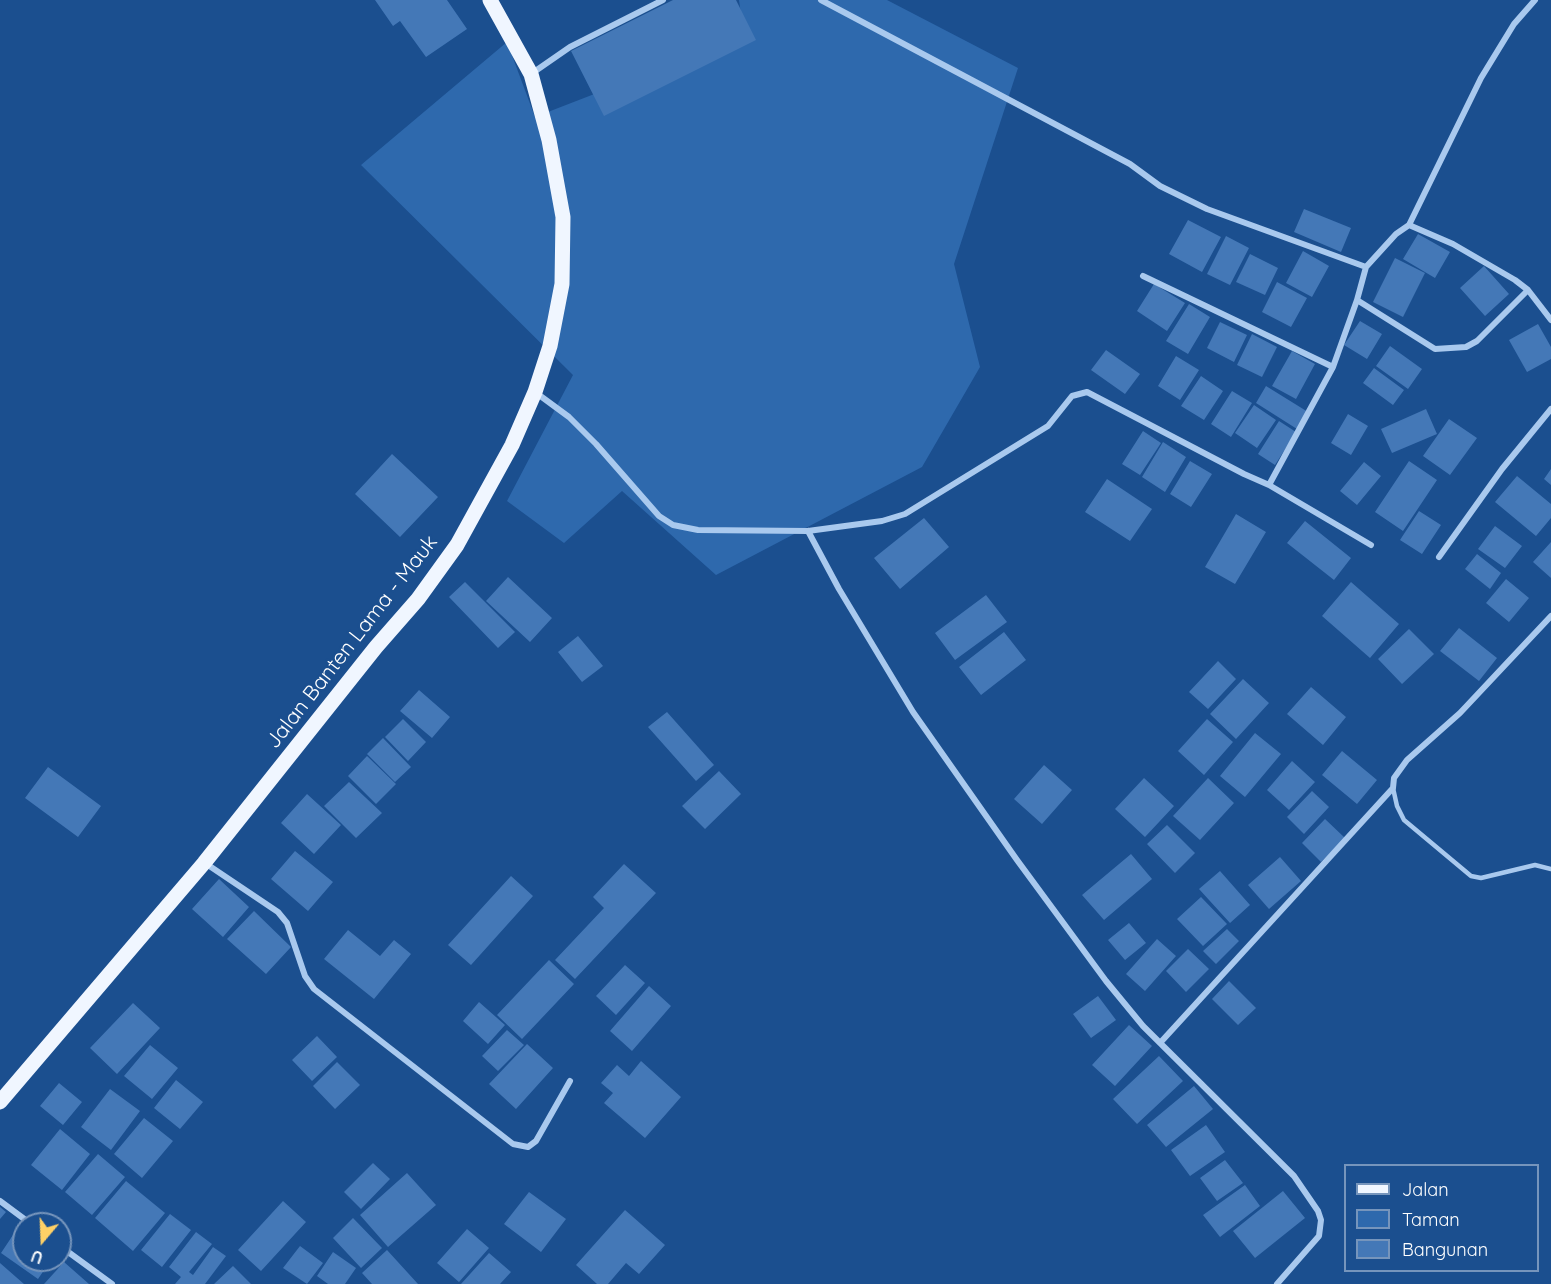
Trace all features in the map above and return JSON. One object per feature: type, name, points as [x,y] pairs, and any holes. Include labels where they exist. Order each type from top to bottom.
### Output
[{"type":"main road","name":"Jalan Banten Lama - Mauk","points":[[0,1102],[204,863],[376,647],[418,599],[457,545],[512,445],[535,392],[550,346],[562,284],[563,217],[549,140],[531,74],[490,0]]},
{"type":"street","points":[[531,74],[570,47],[663,0]]},
{"type":"street","points":[[821,0],[1130,164],[1160,186],[1207,209],[1366,267]]},
{"type":"street","points":[[1269,484],[1333,367],[1366,267],[1396,234],[1409,225],[1481,78],[1515,24],[1535,0]]},
{"type":"street","points":[[1409,225],[1453,243],[1528,290],[1551,320]]},
{"type":"street","points":[[1143,276],[1333,367]]},
{"type":"street","points":[[1357,300],[1435,350],[1453,349],[1466,347],[1477,341],[1528,290]]},
{"type":"street","points":[[535,392],[569,417],[667,522],[698,530],[808,531],[882,520],[905,514],[1048,426],[1072,396],[1087,392],[1244,474],[1269,484],[1371,544]]},
{"type":"street","points":[[1439,557],[1508,462],[1551,409]]},
{"type":"street","points":[[808,531],[839,590],[913,712],[1106,981],[1160,1043],[1294,1176],[1318,1211],[1321,1220],[1319,1236],[1277,1284]]},
{"type":"street","points":[[1160,1043],[1394,788],[1394,778],[1407,760],[1460,713],[1551,616]]},
{"type":"street","points":[[204,863],[278,912],[287,923],[305,976],[314,989],[513,1144],[528,1147],[536,1141],[570,1081]]},
{"type":"street","points":[[0,1201],[15,1212]]},
{"type":"street","points":[[72,1255],[112,1284]]},
{"type":"lane","points":[[1394,788],[1397,807],[1404,820],[1471,876],[1481,878],[1535,866],[1551,869]]},
{"type":"green space","points":[[739,0],[887,0],[1018,68],[954,264],[980,367],[922,467],[716,575],[622,491],[564,543],[507,501],[573,375],[361,165],[507,42],[535,117],[744,36]]},
{"type":"building","points":[[375,0],[447,0],[467,29],[426,57],[400,21],[393,26]]},
{"type":"building","points":[[673,0],[736,0],[756,40],[604,116],[571,51]]},
{"type":"building","points":[[1304,209],[1351,228],[1341,252],[1294,232]]},
{"type":"building","points":[[1188,220],[1221,237],[1202,272],[1169,254]]},
{"type":"building","points":[[1418,234],[1450,252],[1435,278],[1403,259]]},
{"type":"building","points":[[1226,236],[1249,248],[1230,285],[1207,274]]},
{"type":"building","points":[[1303,251],[1329,266],[1312,297],[1286,283]]},
{"type":"building","points":[[1250,254],[1278,268],[1265,295],[1236,282]]},
{"type":"building","points":[[1395,258],[1425,273],[1403,317],[1373,302]]},
{"type":"building","points":[[1484,266],[1509,294],[1485,316],[1460,288]]},
{"type":"building","points":[[1277,282],[1307,298],[1291,327],[1262,312]]},
{"type":"building","points":[[1154,284],[1185,303],[1167,331],[1137,311]]},
{"type":"building","points":[[1189,304],[1210,317],[1188,354],[1166,341]]},
{"type":"building","points":[[1360,321],[1382,334],[1367,359],[1344,345]]},
{"type":"building","points":[[1220,322],[1247,335],[1234,362],[1207,348]]},
{"type":"building","points":[[1538,324],[1551,347],[1551,359],[1527,372],[1509,340]]},
{"type":"building","points":[[1252,334],[1277,347],[1262,377],[1237,365]]},
{"type":"building","points":[[1390,346],[1422,369],[1408,389],[1376,366]]},
{"type":"building","points":[[1106,350],[1140,374],[1125,394],[1091,370]]},
{"type":"building","points":[[1292,351],[1315,364],[1296,399],[1272,386]]},
{"type":"building","points":[[1176,356],[1199,370],[1180,400],[1158,386]]},
{"type":"building","points":[[1374,368],[1404,390],[1393,405],[1363,383]]},
{"type":"building","points":[[1201,376],[1223,391],[1204,420],[1181,406]]},
{"type":"building","points":[[1266,386],[1308,412],[1297,429],[1256,403]]},
{"type":"building","points":[[1232,391],[1252,403],[1231,437],[1211,424]]},
{"type":"building","points":[[1254,405],[1276,420],[1257,448],[1235,433]]},
{"type":"building","points":[[1426,409],[1437,434],[1392,453],[1381,429]]},
{"type":"building","points":[[1348,414],[1368,426],[1351,455],[1331,443]]},
{"type":"building","points":[[1449,419],[1477,438],[1450,475],[1423,456]]},
{"type":"building","points":[[1279,421],[1296,432],[1275,465],[1258,454]]},
{"type":"building","points":[[1143,431],[1161,443],[1140,475],[1122,464]]},
{"type":"building","points":[[1163,442],[1186,457],[1165,492],[1142,477]]},
{"type":"building","points":[[392,454],[438,497],[400,537],[355,494]]},
{"type":"building","points":[[1190,461],[1212,474],[1191,507],[1170,494]]},
{"type":"building","points":[[1409,461],[1437,480],[1403,531],[1375,512]]},
{"type":"building","points":[[1364,462],[1381,476],[1357,505],[1340,491]]},
{"type":"building","points":[[1551,469],[1551,485],[1544,479]]},
{"type":"building","points":[[1517,476],[1551,504],[1551,518],[1536,536],[1495,502]]},
{"type":"building","points":[[1107,479],[1152,509],[1130,541],[1085,512]]},
{"type":"building","points":[[1419,511],[1441,525],[1422,554],[1400,540]]},
{"type":"building","points":[[1236,514],[1266,532],[1235,584],[1205,567]]},
{"type":"building","points":[[924,518],[949,547],[900,589],[874,558]]},
{"type":"building","points":[[1305,521],[1351,558],[1334,580],[1287,543]]},
{"type":"building","points":[[1495,526],[1522,546],[1505,568],[1478,549]]},
{"type":"building","points":[[1551,542],[1551,578],[1533,562]]},
{"type":"building","points":[[1477,554],[1501,573],[1490,589],[1465,569]]},
{"type":"building","points":[[508,577],[552,618],[530,642],[486,601]]},
{"type":"building","points":[[1506,579],[1529,598],[1509,622],[1486,603]]},
{"type":"building","points":[[465,582],[515,632],[498,648],[449,597]]},
{"type":"building","points":[[1351,582],[1399,624],[1370,658],[1322,616]]},
{"type":"building","points":[[986,595],[1007,622],[955,660],[935,633]]},
{"type":"building","points":[[1459,628],[1497,658],[1479,681],[1440,651]]},
{"type":"building","points":[[1409,629],[1434,654],[1402,684],[1378,659]]},
{"type":"building","points":[[1004,632],[1026,660],[981,695],[959,667]]},
{"type":"building","points":[[578,636],[603,666],[582,682],[558,652]]},
{"type":"building","points":[[1218,661],[1236,679],[1208,709],[1189,692]]},
{"type":"building","points":[[1243,679],[1269,703],[1236,739],[1210,714]]},
{"type":"building","points":[[1311,687],[1346,717],[1323,745],[1287,714]]},
{"type":"building","points":[[419,690],[450,717],[432,738],[400,711]]},
{"type":"building","points":[[667,712],[714,765],[696,781],[648,727]]},
{"type":"building","points":[[403,719],[426,742],[408,761],[385,737]]},
{"type":"building","points":[[1207,719],[1233,742],[1204,775],[1178,751]]},
{"type":"building","points":[[1255,733],[1281,754],[1245,797],[1220,776]]},
{"type":"building","points":[[383,738],[411,767],[395,782],[367,754]]},
{"type":"building","points":[[1342,751],[1377,780],[1357,804],[1322,775]]},
{"type":"building","points":[[367,756],[396,784],[376,804],[348,776]]},
{"type":"building","points":[[1292,761],[1315,782],[1289,810],[1267,790]]},
{"type":"building","points":[[1044,765],[1072,790],[1042,824],[1014,799]]},
{"type":"building","points":[[48,767],[101,806],[78,837],[25,798]]},
{"type":"building","points":[[719,771],[741,794],[705,829],[682,806]]},
{"type":"building","points":[[1144,778],[1174,806],[1145,837],[1115,809]]},
{"type":"building","points":[[1208,778],[1234,803],[1200,840],[1173,816]]},
{"type":"building","points":[[349,782],[382,813],[356,838],[324,806]]},
{"type":"building","points":[[1312,791],[1329,807],[1304,834],[1287,817]]},
{"type":"building","points":[[307,794],[341,825],[314,854],[281,823]]},
{"type":"building","points":[[1325,819],[1345,838],[1321,862],[1302,843]]},
{"type":"building","points":[[1167,825],[1195,853],[1175,873],[1147,844]]},
{"type":"building","points":[[295,851],[333,882],[308,911],[271,879]]},
{"type":"building","points":[[1131,854],[1152,879],[1104,920],[1082,895]]},
{"type":"building","points":[[1280,857],[1301,881],[1269,909],[1248,885]]},
{"type":"building","points":[[624,864],[656,893],[575,979],[555,960],[604,908],[593,897]]},
{"type":"building","points":[[1220,871],[1250,905],[1230,923],[1199,889]]},
{"type":"building","points":[[511,876],[533,896],[471,965],[448,945]]},
{"type":"building","points":[[219,879],[249,907],[223,937],[192,909]]},
{"type":"building","points":[[1201,897],[1227,924],[1203,946],[1177,919]]},
{"type":"building","points":[[254,911],[291,947],[266,974],[227,939]]},
{"type":"building","points":[[1129,923],[1146,943],[1125,960],[1108,940]]},
{"type":"building","points":[[1227,929],[1239,941],[1216,964],[1203,951]]},
{"type":"building","points":[[348,930],[380,956],[394,940],[411,954],[374,999],[324,959]]},
{"type":"building","points":[[1157,939],[1176,956],[1145,991],[1126,974]]},
{"type":"building","points":[[1188,949],[1209,969],[1186,992],[1166,971]]},
{"type":"building","points":[[549,960],[574,984],[522,1039],[497,1015]]},
{"type":"building","points":[[625,965],[645,983],[616,1015],[596,996]]},
{"type":"building","points":[[1229,981],[1256,1008],[1238,1025],[1212,999]]},
{"type":"building","points":[[649,986],[671,1006],[632,1051],[610,1031]]},
{"type":"building","points":[[1098,996],[1116,1020],[1091,1038],[1073,1014]]},
{"type":"building","points":[[479,1002],[505,1025],[488,1044],[463,1021]]},
{"type":"building","points":[[133,1003],[160,1028],[117,1074],[90,1048]]},
{"type":"building","points":[[1129,1025],[1152,1046],[1115,1086],[1092,1065]]},
{"type":"building","points":[[507,1030],[524,1045],[498,1071],[482,1056]]},
{"type":"building","points":[[317,1036],[337,1057],[312,1081],[292,1060]]},
{"type":"building","points":[[527,1044],[553,1068],[516,1109],[489,1084]]},
{"type":"building","points":[[150,1045],[178,1068],[152,1099],[124,1076]]},
{"type":"building","points":[[1159,1056],[1183,1081],[1137,1124],[1113,1099]]},
{"type":"building","points":[[641,1061],[681,1097],[645,1138],[604,1103],[613,1093],[601,1083],[617,1065],[629,1076]]},
{"type":"building","points":[[337,1062],[360,1085],[335,1109],[313,1086]]},
{"type":"building","points":[[176,1080],[203,1102],[180,1129],[154,1108]]},
{"type":"building","points":[[59,1083],[82,1102],[63,1125],[40,1106]]},
{"type":"building","points":[[1194,1086],[1213,1109],[1166,1147],[1147,1125]]},
{"type":"building","points":[[110,1089],[140,1111],[111,1150],[81,1127]]},
{"type":"building","points":[[144,1118],[173,1141],[142,1178],[114,1154]]},
{"type":"building","points":[[1206,1125],[1225,1152],[1190,1176],[1171,1150]]},
{"type":"building","points":[[60,1129],[90,1154],[62,1190],[31,1165]]},
{"type":"building","points":[[98,1154],[125,1177],[92,1215],[65,1192]]},
{"type":"building","points":[[1225,1160],[1243,1183],[1217,1201],[1200,1178]]},
{"type":"building","points":[[373,1163],[390,1179],[361,1209],[344,1192]]},
{"type":"building","points":[[407,1173],[436,1205],[388,1247],[360,1215]]},
{"type":"building","points":[[126,1181],[165,1213],[133,1251],[95,1218]]},
{"type":"building","points":[[1245,1185],[1260,1206],[1220,1237],[1203,1215]]},
{"type":"building","points":[[1283,1191],[1305,1218],[1255,1258],[1233,1231]]},
{"type":"building","points":[[529,1192],[566,1219],[541,1252],[504,1224]]},
{"type":"building","points":[[283,1201],[306,1222],[261,1271],[238,1250]]},
{"type":"building","points":[[0,1207],[6,1212],[0,1219]]},
{"type":"building","points":[[625,1210],[665,1245],[639,1274],[626,1263],[608,1284],[597,1284],[576,1265]]},
{"type":"building","points":[[170,1214],[191,1230],[162,1267],[141,1250]]},
{"type":"building","points":[[353,1218],[382,1248],[361,1268],[333,1238]]},
{"type":"building","points":[[467,1229],[489,1248],[459,1282],[437,1263]]},
{"type":"building","points":[[196,1232],[212,1244],[189,1272],[193,1275],[213,1247],[226,1256],[205,1284],[175,1284],[181,1277],[169,1267]]},
{"type":"building","points":[[12,1236],[12,1261],[1,1253]]},
{"type":"building","points":[[300,1246],[323,1263],[307,1284],[283,1268]]},
{"type":"building","points":[[387,1250],[418,1284],[372,1284],[362,1273]]},
{"type":"building","points":[[333,1252],[356,1268],[345,1284],[328,1284],[317,1276]]},
{"type":"building","points":[[489,1253],[511,1272],[500,1284],[461,1284]]},
{"type":"building","points":[[0,1263],[24,1284],[0,1284]]},
{"type":"building","points":[[233,1266],[251,1284],[214,1284]]},
{"type":"building","points":[[72,1269],[89,1284],[44,1284],[55,1272],[72,1272]]},
{"type":"building","points":[[28,1272],[43,1272],[38,1279]]}]
